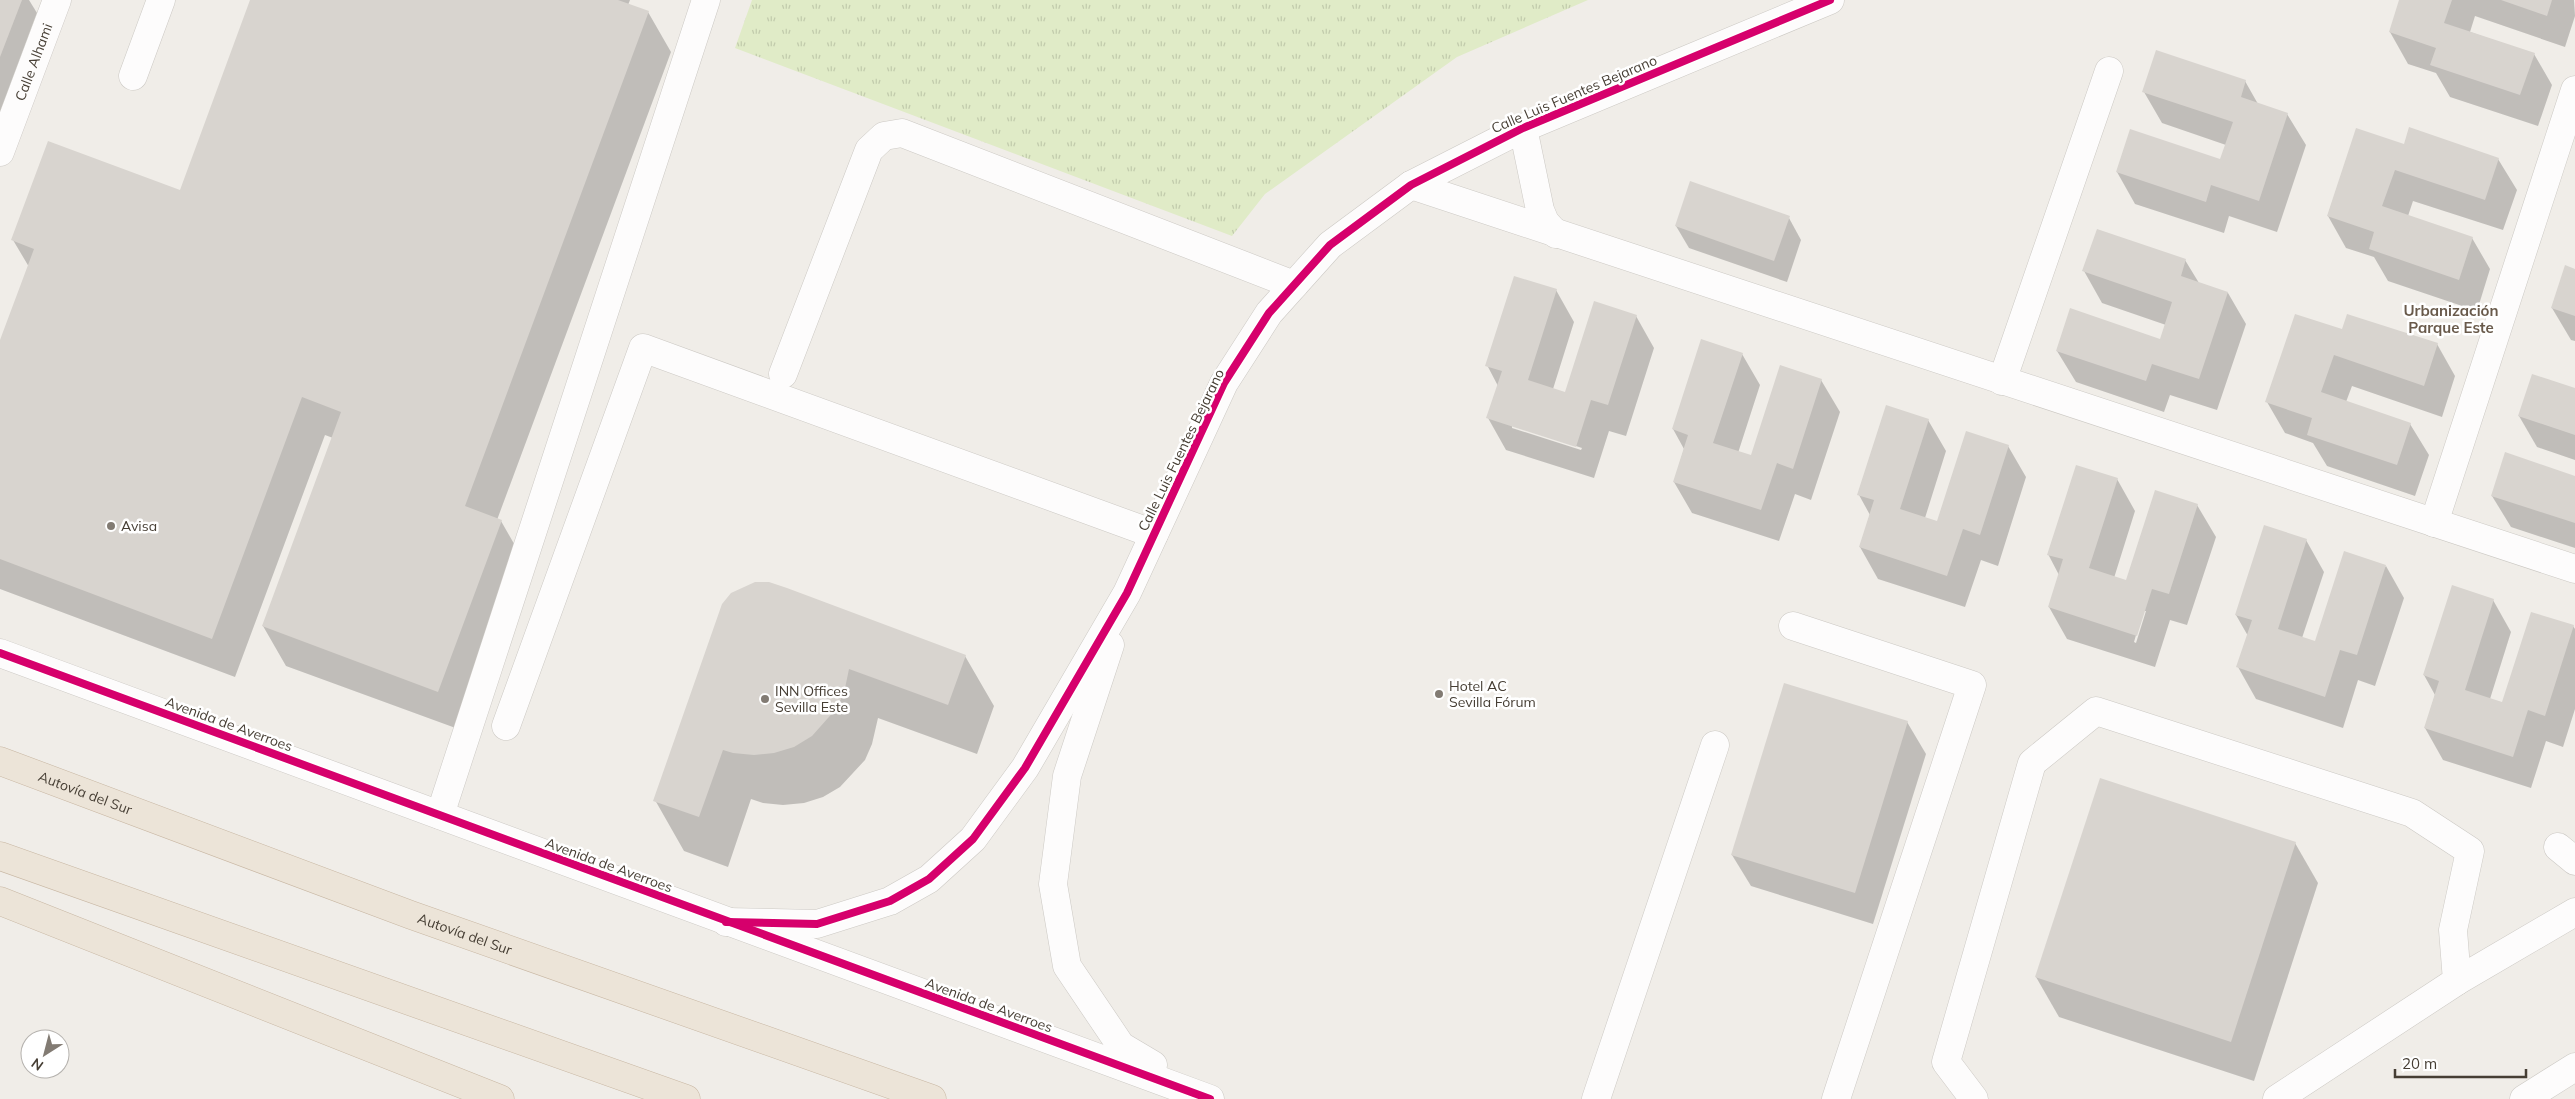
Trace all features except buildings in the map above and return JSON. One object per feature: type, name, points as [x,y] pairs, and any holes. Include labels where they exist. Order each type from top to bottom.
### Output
[{"type":"highway","name":"Autovía del Sur","points":[[0,761],[411,915],[932,1099]]},
{"type":"highway","points":[[0,856],[686,1099]]},
{"type":"highway","points":[[0,901],[500,1099]]},
{"type":"street","name":"Calle Alhami","points":[[0,152],[57,0]]},
{"type":"street","points":[[133,76],[161,0]]},
{"type":"street","points":[[440,815],[706,0]]},
{"type":"street","name":"Calle Luis Fuentes Bejarano","points":[[1127,592],[1224,383],[1270,313],[1330,245],[1411,185],[1523,128],[1830,0]]},
{"type":"street","points":[[2002,381],[2109,71]]},
{"type":"street","points":[[2434,523],[2575,90]]},
{"type":"street","points":[[1523,128],[1540,210],[1546,222],[1556,234]]},
{"type":"street","points":[[784,374],[869,150],[884,136],[902,133],[1294,285]]},
{"type":"street","points":[[1411,185],[2575,569]]},
{"type":"street","points":[[506,726],[643,348],[1154,534]]},
{"type":"street","points":[[726,922],[817,924],[890,901],[929,879],[973,839],[1025,768],[1127,592]]},
{"type":"street","points":[[1127,592],[1067,776],[1053,884],[1054,893],[1067,966],[1120,1046],[1210,1099]]},
{"type":"street","points":[[1793,626],[1972,685],[1836,1099]]},
{"type":"street","name":"Avenida de Averroes","points":[[0,653],[1210,1099]]},
{"type":"street","points":[[1974,1099],[1946,1062],[2032,763],[2096,711],[2412,813],[2470,852],[2453,930],[2457,981]]},
{"type":"street","points":[[1596,1099],[1715,745]]},
{"type":"street","points":[[2277,1099],[2457,981],[2575,912]]},
{"type":"street","points":[[2524,1099],[2575,1067]]},
{"type":"green space","points":[[752,0],[1588,0],[1457,57],[1265,194],[1232,236],[735,48]]},
{"type":"cycle path","points":[[726,922],[817,924],[890,901],[929,879],[973,839],[1025,768],[1127,593],[1224,383],[1269,313],[1330,245],[1411,185],[1523,128],[1830,0]]},
{"type":"cycle path","points":[[0,653],[1210,1099]]},
{"type":"place","name":"Avisa","points":[[111,526]]},
{"type":"place","name":"Hotel AC Sevilla Fórum","points":[[1439,694]]},
{"type":"place","name":"INN Offices Sevilla Este","points":[[765,699]]},
{"type":"district","name":"Urbanización Parque Este","points":[[2451,318]]}]
